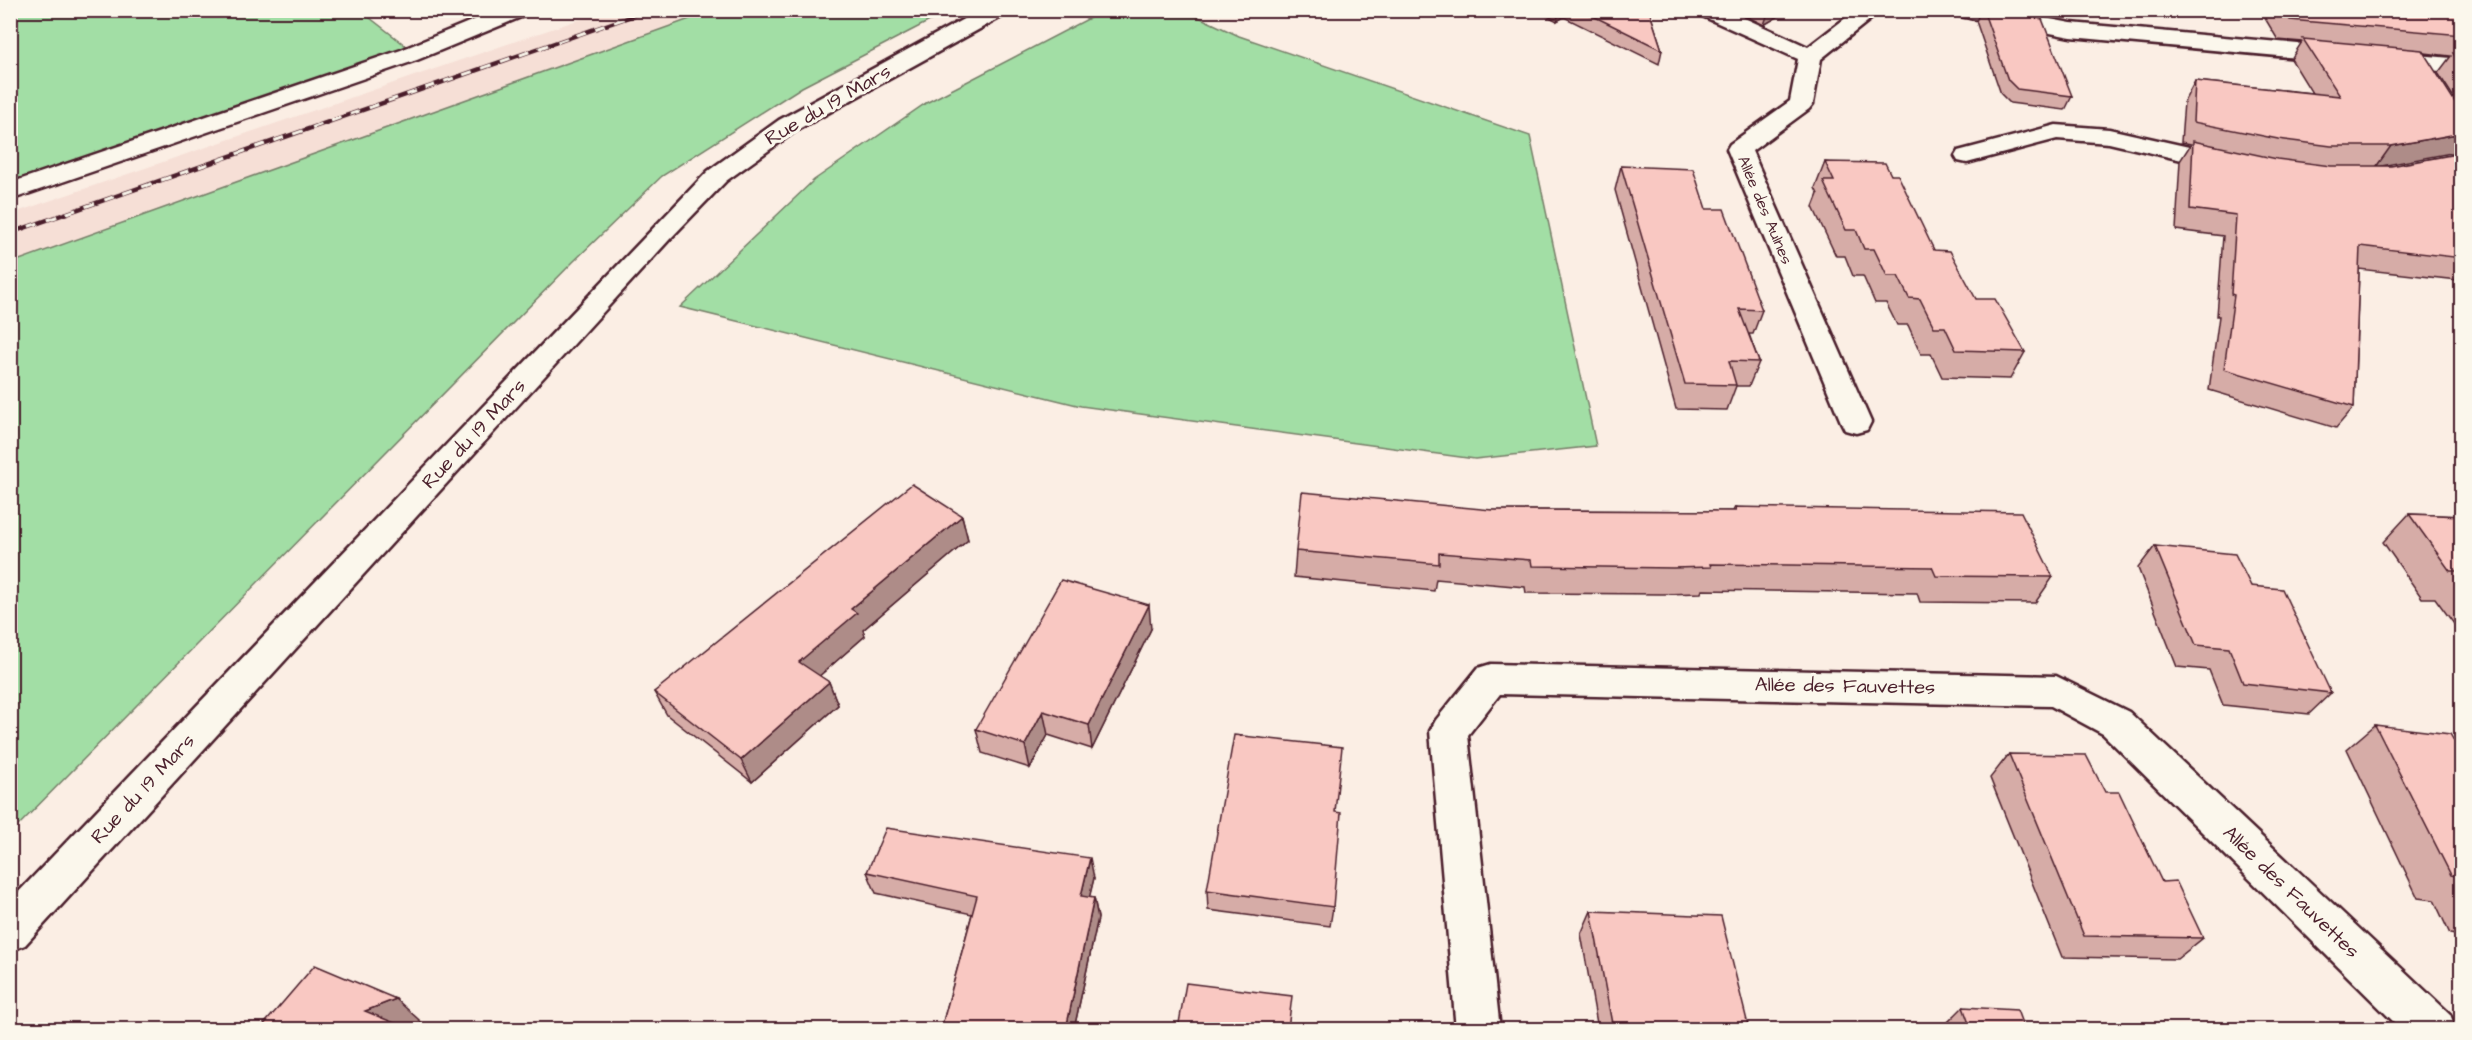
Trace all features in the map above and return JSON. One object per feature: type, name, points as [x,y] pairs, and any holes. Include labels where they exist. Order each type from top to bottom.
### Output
[{"type":"street","points":[[10,192],[408,55],[518,10]]},
{"type":"street","name":"Rue du 19 Mars","points":[[10,931],[660,234],[717,176],[788,125],[997,10]]},
{"type":"street","points":[[1708,10],[1810,57],[1871,10]]},
{"type":"street","points":[[1965,10],[2071,30],[2462,66]]},
{"type":"street","name":"Allée des Aulnes","points":[[1810,57],[1801,104],[1739,149],[1856,422]]},
{"type":"street","points":[[2417,62],[2434,90]]},
{"type":"street","points":[[1967,156],[2056,132],[2109,136],[2254,168]]},
{"type":"street","name":"Allée des Fauvettes","points":[[1478,1029],[1449,731],[1491,679],[2056,691],[2116,723],[2434,1029]]},
{"type":"shaded area","points":[[604,11],[712,11],[11,263],[11,214]]},
{"type":"green space","points":[[10,11],[361,11],[410,49],[11,184]]},
{"type":"green space","points":[[712,11],[949,11],[802,87],[662,176],[573,262],[11,833],[11,263]]},
{"type":"green space","points":[[1103,11],[1186,11],[1239,36],[1530,136],[1596,446],[1475,459],[1081,406],[680,307],[814,180],[926,103]]},
{"type":"building","points":[[1581,10],[1649,10],[1662,50]]},
{"type":"building","points":[[1983,10],[1997,10],[2042,19],[2072,96],[2017,89],[2008,80]]},
{"type":"building","points":[[2284,10],[2462,10],[2462,35],[2290,20]]},
{"type":"building","points":[[2303,39],[2422,50],[2462,113],[2462,133],[2391,146],[2331,146],[2278,139],[2193,122],[2195,81],[2340,96]]},
{"type":"building","points":[[2453,53],[2462,53],[2462,66]]},
{"type":"building","points":[[2193,141],[2277,159],[2331,166],[2391,166],[2462,153],[2462,258],[2360,246],[2354,407],[2224,369],[2234,295],[2231,294],[2236,215],[2190,209]]},
{"type":"building","points":[[1825,162],[1885,163],[1891,175],[1898,175],[1934,250],[1950,251],[1976,299],[1995,299],[2025,352],[1956,350],[1945,327],[1934,327],[1920,299],[1909,298],[1898,276],[1887,276],[1874,249],[1864,249],[1856,230],[1846,230],[1823,181],[1834,181]]},
{"type":"building","points":[[1621,166],[1693,169],[1706,209],[1724,209],[1762,310],[1739,309],[1759,362],[1729,361],[1736,385],[1685,384]]},
{"type":"building","points":[[912,484],[962,516],[851,609],[857,613],[799,662],[829,682],[741,760],[654,692]]},
{"type":"building","points":[[1302,492],[1492,510],[1736,511],[1735,507],[2021,512],[2053,577],[1936,576],[1932,567],[1710,564],[1711,567],[1673,568],[1532,566],[1531,560],[1439,553],[1439,564],[1296,551]]},
{"type":"building","points":[[2409,514],[2462,516],[2462,571],[2450,571]]},
{"type":"building","points":[[2155,546],[2235,554],[2251,586],[2282,589],[2331,693],[2243,683],[2229,648],[2196,645]]},
{"type":"building","points":[[1061,580],[1149,605],[1089,725],[1043,711],[1025,745],[976,729]]},
{"type":"building","points":[[2375,725],[2450,734],[2462,755],[2462,877],[2451,875]]},
{"type":"building","points":[[1234,735],[1342,747],[1335,812],[1341,813],[1333,907],[1207,890]]},
{"type":"building","points":[[2009,754],[2086,755],[2105,792],[2119,792],[2162,882],[2176,881],[2203,938],[2084,936]]},
{"type":"building","points":[[886,828],[1090,858],[1081,896],[1094,898],[1066,1029],[941,1029],[977,896],[867,872]]},
{"type":"building","points":[[1591,911],[1721,916],[1749,1029],[1613,1029]]},
{"type":"building","points":[[315,965],[396,999],[365,1011],[409,1029],[260,1029]]},
{"type":"building","points":[[1186,983],[1292,996],[1288,1029],[1178,1029]]},
{"type":"building","points":[[1963,1007],[2017,1010],[2024,1029],[1971,1029]]},
{"type":"railway","points":[[10,233],[649,10]]}]
